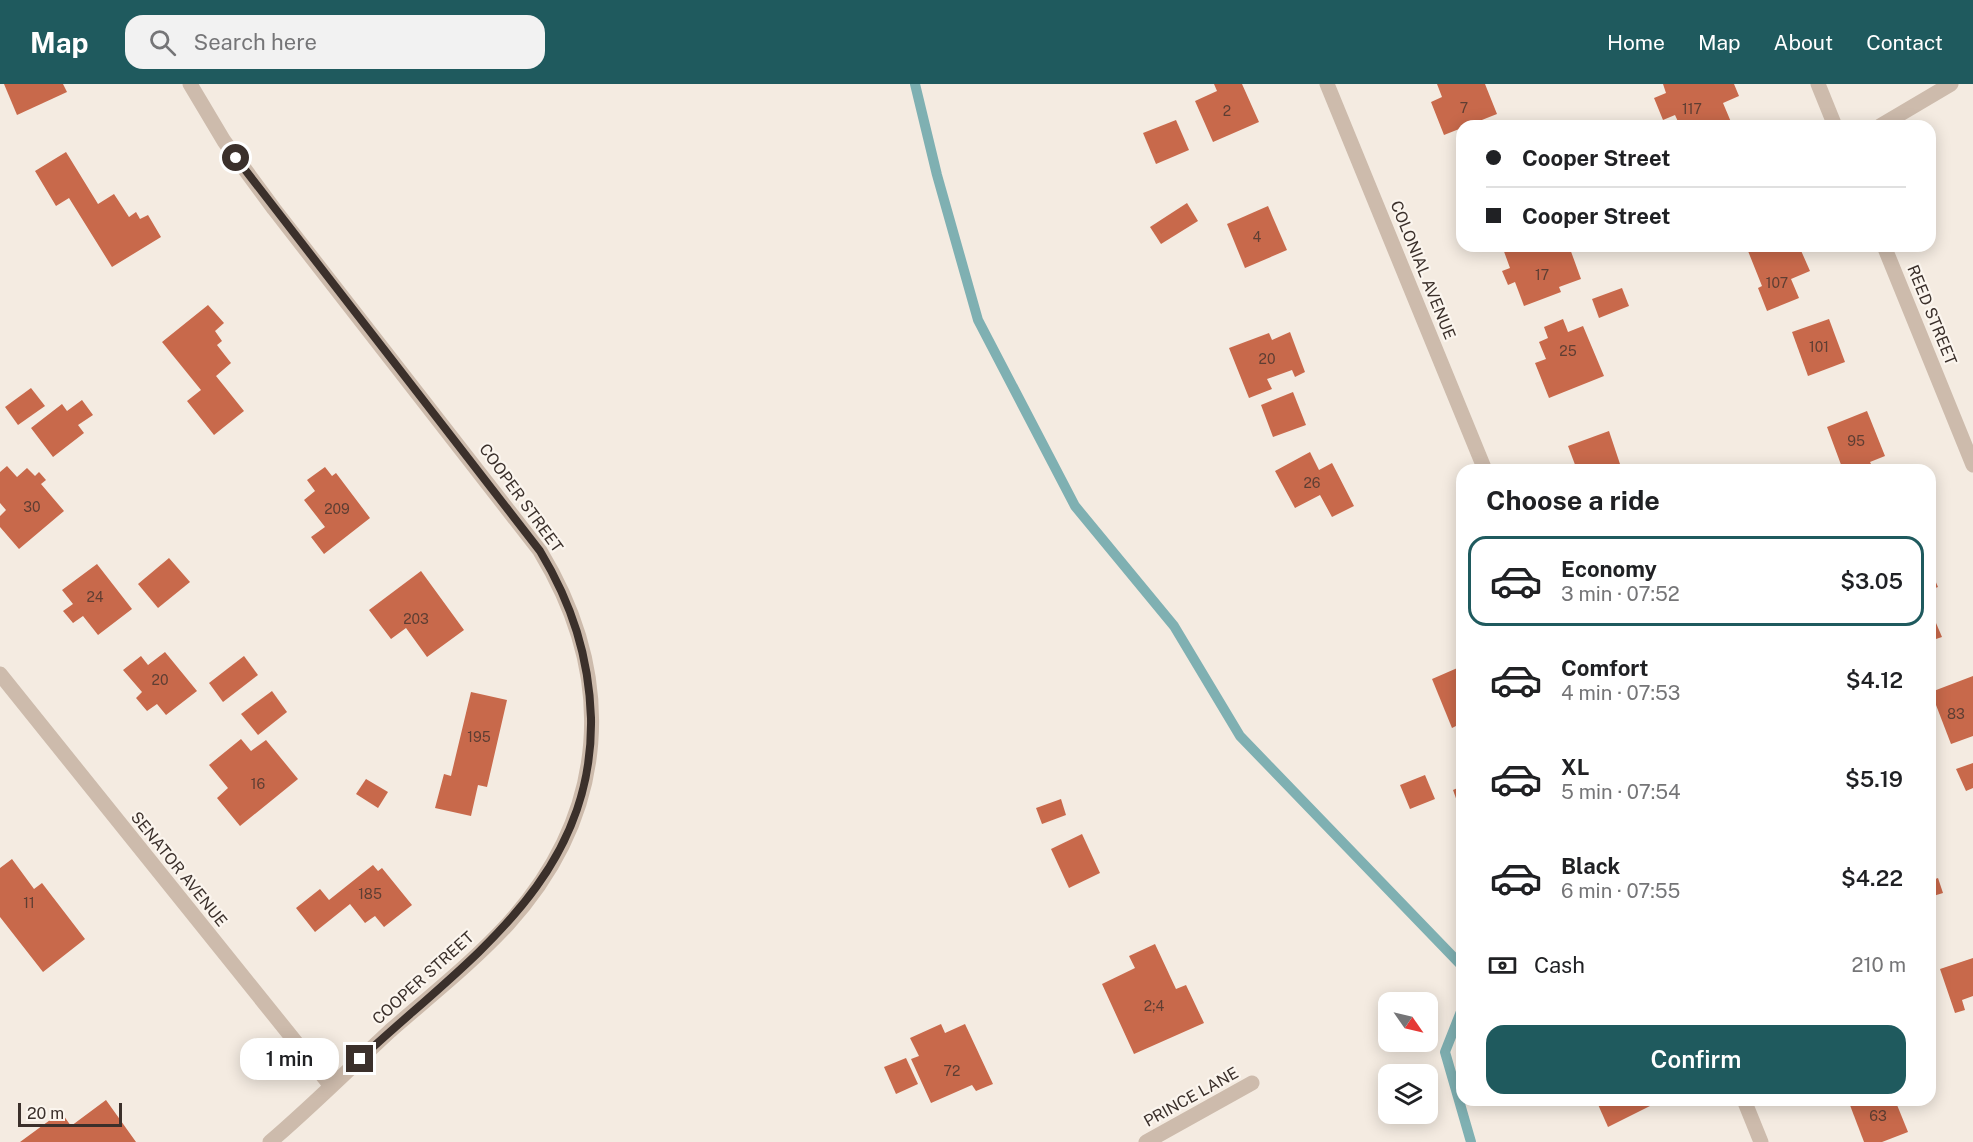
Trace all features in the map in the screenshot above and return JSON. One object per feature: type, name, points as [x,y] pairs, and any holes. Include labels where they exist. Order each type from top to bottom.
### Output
[{"type":"street","name":"COOPER STREET","points":[[190,84],[224,141],[274,209],[540,551],[557,580],[573,616],[587,667],[591,726],[584,789],[571,830],[548,870],[508,923],[470,962],[270,1142]]},
{"type":"street","name":"COLONIAL AVENUE","points":[[1327,84],[1483,464]]},
{"type":"street","points":[[1818,84],[1833,120]]},
{"type":"street","points":[[1890,120],[1951,84]]},
{"type":"street","name":"REED STREET","points":[[1886,252],[1973,465]]},
{"type":"street","name":"SENATOR AVENUE","points":[[0,674],[331,1086]]},
{"type":"street","name":"PRINCE LANE","points":[[1146,1142],[1252,1083]]},
{"type":"street","points":[[1746,1106],[1761,1142]]},
{"type":"building","points":[[4,84],[63,84],[67,92],[17,115]]},
{"type":"building","points":[[1214,84],[1242,84],[1259,122],[1213,142],[1195,101],[1217,91]]},
{"type":"building","points":[[1437,84],[1485,84],[1497,114],[1482,120],[1456,120],[1456,130],[1444,135],[1431,102],[1442,97]]},
{"type":"building","points":[[1663,84],[1734,84],[1739,96],[1723,103],[1730,120],[1677,120],[1675,115],[1663,120],[1654,98],[1666,93]]},
{"type":"building","points":[[1176,120],[1189,150],[1156,164],[1143,133]]},
{"type":"building","points":[[66,152],[98,204],[114,194],[129,217],[136,212],[140,219],[148,215],[161,237],[112,267],[69,198],[56,206],[35,171]]},
{"type":"building","points":[[1187,203],[1198,221],[1161,244],[1150,227]]},
{"type":"building","points":[[1268,206],[1287,250],[1245,268],[1227,224]]},
{"type":"building","points":[[1504,252],[1571,252],[1581,279],[1559,287],[1561,292],[1524,306],[1515,282],[1508,285],[1502,271],[1510,268]]},
{"type":"building","points":[[1748,252],[1802,252],[1810,271],[1791,279],[1799,298],[1767,311],[1758,288],[1762,286]]},
{"type":"building","points":[[1622,288],[1629,306],[1599,318],[1592,299]]},
{"type":"building","points":[[208,305],[224,323],[215,331],[222,341],[217,345],[231,363],[216,376],[244,411],[214,435],[187,401],[201,390],[162,342]]},
{"type":"building","points":[[1563,319],[1568,332],[1583,326],[1604,376],[1549,398],[1535,363],[1546,359],[1539,342],[1548,338],[1544,327]]},
{"type":"building","points":[[1829,319],[1845,362],[1808,376],[1792,332]]},
{"type":"building","points":[[1290,332],[1305,372],[1295,377],[1292,370],[1267,379],[1272,389],[1249,398],[1229,348],[1269,333],[1272,340]]},
{"type":"building","points":[[31,388],[45,406],[18,425],[5,407]]},
{"type":"building","points":[[1293,392],[1306,425],[1273,437],[1261,405]]},
{"type":"building","points":[[82,400],[93,415],[78,425],[84,433],[53,457],[31,428],[62,404],[67,411]]},
{"type":"building","points":[[1867,411],[1885,456],[1870,462],[1871,464],[1841,464],[1827,427]]},
{"type":"building","points":[[1609,431],[1620,464],[1575,464],[1568,446]]},
{"type":"building","points":[[1310,452],[1319,470],[1332,463],[1354,506],[1332,517],[1320,495],[1295,508],[1275,471]]},
{"type":"building","points":[[7,466],[17,477],[27,468],[35,476],[39,472],[46,480],[41,484],[64,511],[19,549],[0,527],[0,516],[6,510],[0,503],[0,472]]},
{"type":"building","points":[[325,467],[332,476],[336,473],[370,518],[324,554],[311,537],[325,527],[304,500],[315,491],[307,480]]},
{"type":"building","points":[[169,558],[190,582],[158,608],[138,584]]},
{"type":"building","points":[[97,564],[132,609],[98,635],[83,616],[73,623],[63,611],[73,604],[62,590]]},
{"type":"building","points":[[421,571],[464,630],[427,657],[406,628],[391,639],[369,610]]},
{"type":"building","points":[[1936,623],[1942,637],[1936,639]]},
{"type":"building","points":[[165,652],[197,691],[166,715],[157,704],[147,711],[136,698],[142,692],[123,670],[141,656],[148,665]]},
{"type":"building","points":[[244,656],[258,675],[223,702],[209,683]]},
{"type":"building","points":[[1456,669],[1456,726],[1452,728],[1432,679]]},
{"type":"building","points":[[1973,676],[1973,736],[1951,744],[1936,705],[1936,690]]},
{"type":"building","points":[[272,691],[287,712],[258,735],[241,714]]},
{"type":"building","points":[[471,692],[507,700],[487,787],[478,785],[471,816],[435,808],[444,774],[451,776]]},
{"type":"building","points":[[241,739],[251,751],[266,740],[298,779],[240,826],[217,798],[228,788],[209,765]]},
{"type":"building","points":[[1973,763],[1973,788],[1966,791],[1956,769]]},
{"type":"building","points":[[1425,775],[1435,799],[1410,809],[1400,785]]},
{"type":"building","points":[[366,779],[388,792],[378,808],[356,794]]},
{"type":"building","points":[[1061,799],[1066,815],[1042,824],[1036,808]]},
{"type":"building","points":[[1082,834],[1100,873],[1069,888],[1051,849]]},
{"type":"building","points":[[12,859],[34,889],[42,883],[85,939],[43,972],[0,917],[0,868]]},
{"type":"building","points":[[373,865],[378,871],[382,868],[412,905],[384,927],[375,916],[365,923],[350,904],[315,932],[296,908],[320,889],[329,900]]},
{"type":"building","points":[[1938,878],[1943,893],[1936,895],[1936,879]]},
{"type":"building","points":[[1155,944],[1176,989],[1186,985],[1204,1023],[1134,1054],[1102,984],[1135,968],[1129,956]]},
{"type":"building","points":[[1973,958],[1973,996],[1962,1000],[1965,1010],[1955,1013],[1940,969]]},
{"type":"building","points":[[941,1024],[945,1033],[965,1024],[993,1084],[976,1091],[972,1085],[931,1103],[911,1059],[919,1056],[910,1038]]},
{"type":"building","points":[[906,1058],[918,1084],[896,1094],[884,1067]]},
{"type":"building","points":[[106,1100],[136,1142],[20,1142],[61,1112],[71,1126]]},
{"type":"building","points":[[1599,1106],[1650,1106],[1608,1127]]},
{"type":"building","points":[[1850,1106],[1897,1106],[1908,1132],[1882,1142],[1864,1142]]},
{"type":"waterway","points":[[915,84],[937,175],[978,320],[1075,506],[1174,626],[1240,736],[1456,960]]},
{"type":"waterway","points":[[1456,1024],[1445,1052],[1456,1090]]},
{"type":"waterway","points":[[1461,1106],[1471,1142]]},
{"type":"route","points":[[236,158],[540,551],[566,597],[579,634],[587,667],[591,726],[584,789],[571,830],[560,850],[536,889],[508,923],[470,962],[360,1059]]}]
